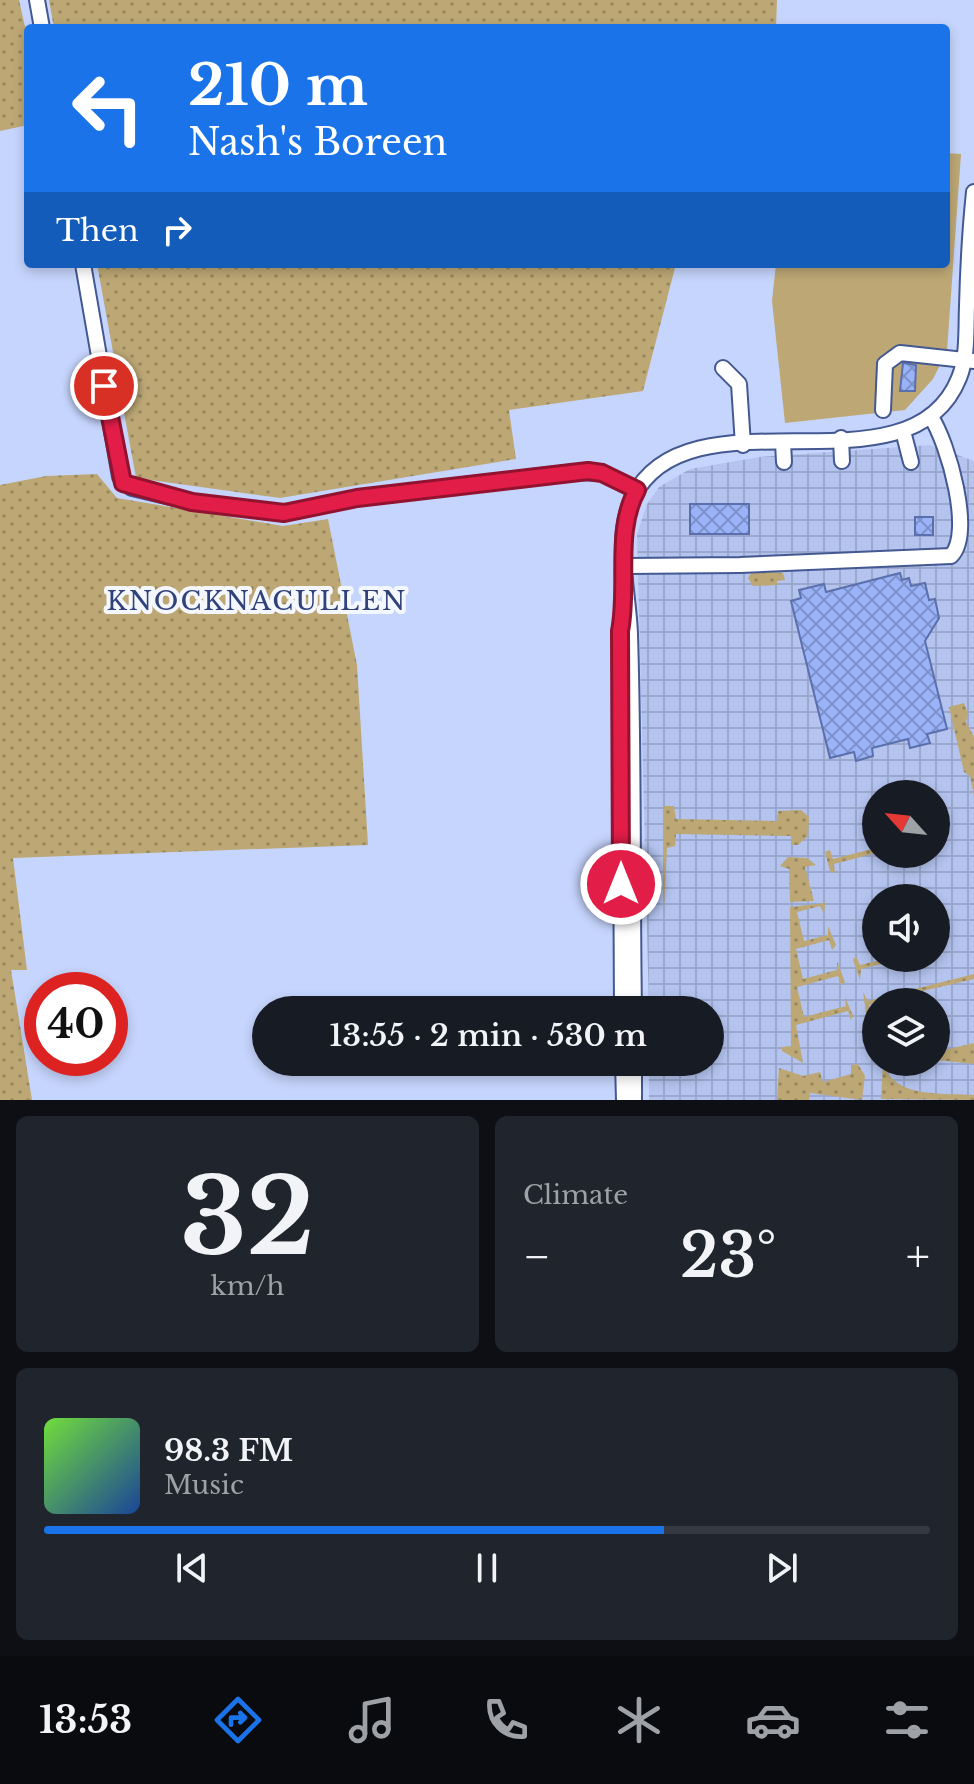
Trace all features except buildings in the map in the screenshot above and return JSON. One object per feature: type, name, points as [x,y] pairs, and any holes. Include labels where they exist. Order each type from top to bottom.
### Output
[{"type":"street","points":[[37,0],[41,24]]},
{"type":"street","points":[[634,996],[630,631],[626,566],[627,514],[637,490],[658,467],[672,458],[694,451],[903,431],[931,417],[954,389],[969,360],[974,192]]},
{"type":"street","points":[[84,268],[120,477],[132,488],[192,502],[284,513],[357,498],[575,472],[602,473],[637,490]]},
{"type":"street","points":[[883,410],[885,364],[900,353],[969,360]]},
{"type":"street","points":[[723,368],[739,384],[743,445]]},
{"type":"street","points":[[626,566],[943,558],[958,550],[958,488],[951,460],[931,417]]},
{"type":"street","points":[[903,431],[911,462]]},
{"type":"street","points":[[841,438],[842,461]]},
{"type":"street","points":[[783,442],[784,462]]},
{"type":"street","points":[[622,996],[620,631],[626,602]]},
{"type":"street","points":[[623,1076],[624,1100]]},
{"type":"street","points":[[634,1076],[634,1100]]},
{"type":"shaded area","points":[[0,0],[19,0],[24,24],[24,126],[0,131]]},
{"type":"shaded area","points":[[49,0],[777,0],[776,24],[53,24]]},
{"type":"shaded area","points":[[950,153],[961,154],[947,351],[933,379],[905,410],[785,423],[772,301],[776,268],[950,268]]},
{"type":"shaded area","points":[[98,268],[675,268],[643,391],[509,410],[516,459],[280,498],[136,478]]},
{"type":"shaded area","points":[[930,445],[974,461],[974,1100],[649,1100],[649,1076],[724,1076],[724,996],[649,996],[637,534],[647,504],[659,487],[690,469],[760,457]]},
{"type":"shaded area","points":[[97,474],[117,498],[283,526],[328,519],[357,665],[368,845],[13,858],[27,970],[11,970],[24,1050],[24,1076],[28,1076],[32,1100],[0,1100],[0,485],[46,476]]},
{"type":"shaded area","points":[[753,570],[783,573],[785,580],[777,581],[777,585],[753,586],[748,578]]},
{"type":"shaded area","points":[[964,703],[968,713],[966,722],[974,737],[974,796],[970,776],[964,772],[949,707]]},
{"type":"shaded area","points":[[664,806],[674,806],[676,819],[777,821],[778,811],[801,810],[809,817],[808,836],[798,845],[792,845],[791,836],[676,834],[675,846],[667,848],[664,907]]},
{"type":"shaded area","points":[[830,850],[833,859],[862,852],[862,857],[834,864],[835,873],[830,871],[825,852]]},
{"type":"shaded area","points":[[788,857],[807,858],[816,865],[805,867],[814,901],[790,902],[789,869],[780,866]]},
{"type":"shaded area","points":[[825,903],[824,914],[820,906],[797,912],[804,941],[828,935],[828,926],[836,945],[832,950],[829,940],[796,949],[803,979],[837,970],[837,961],[845,982],[841,985],[838,976],[797,987],[804,1017],[846,1006],[845,997],[853,1016],[851,1020],[848,1011],[796,1025],[803,1063],[782,1051],[782,1047],[791,1046],[790,907]]},
{"type":"shaded area","points":[[856,956],[862,965],[860,980],[853,960]]},
{"type":"shaded area","points":[[974,974],[974,979],[936,988],[919,988]]},
{"type":"shaded area","points":[[974,1043],[974,1064],[950,1061],[950,1049]]},
{"type":"shaded area","points":[[858,1064],[862,1076],[865,1076],[862,1100],[810,1093],[809,1100],[777,1100],[779,1068],[803,1076],[820,1072],[823,1082],[851,1074],[851,1065]]},
{"type":"shaded area","points":[[882,1076],[890,1076],[912,1090],[974,1095],[974,1100],[881,1099]]},
{"type":"district","name":"KNOCKNACULLEN","points":[[257,601]]},
{"type":"route","points":[[104,386],[123,483],[132,488],[192,502],[284,513],[357,498],[505,478],[588,471],[602,473],[637,490],[627,514],[626,602],[620,631],[621,884]]}]
